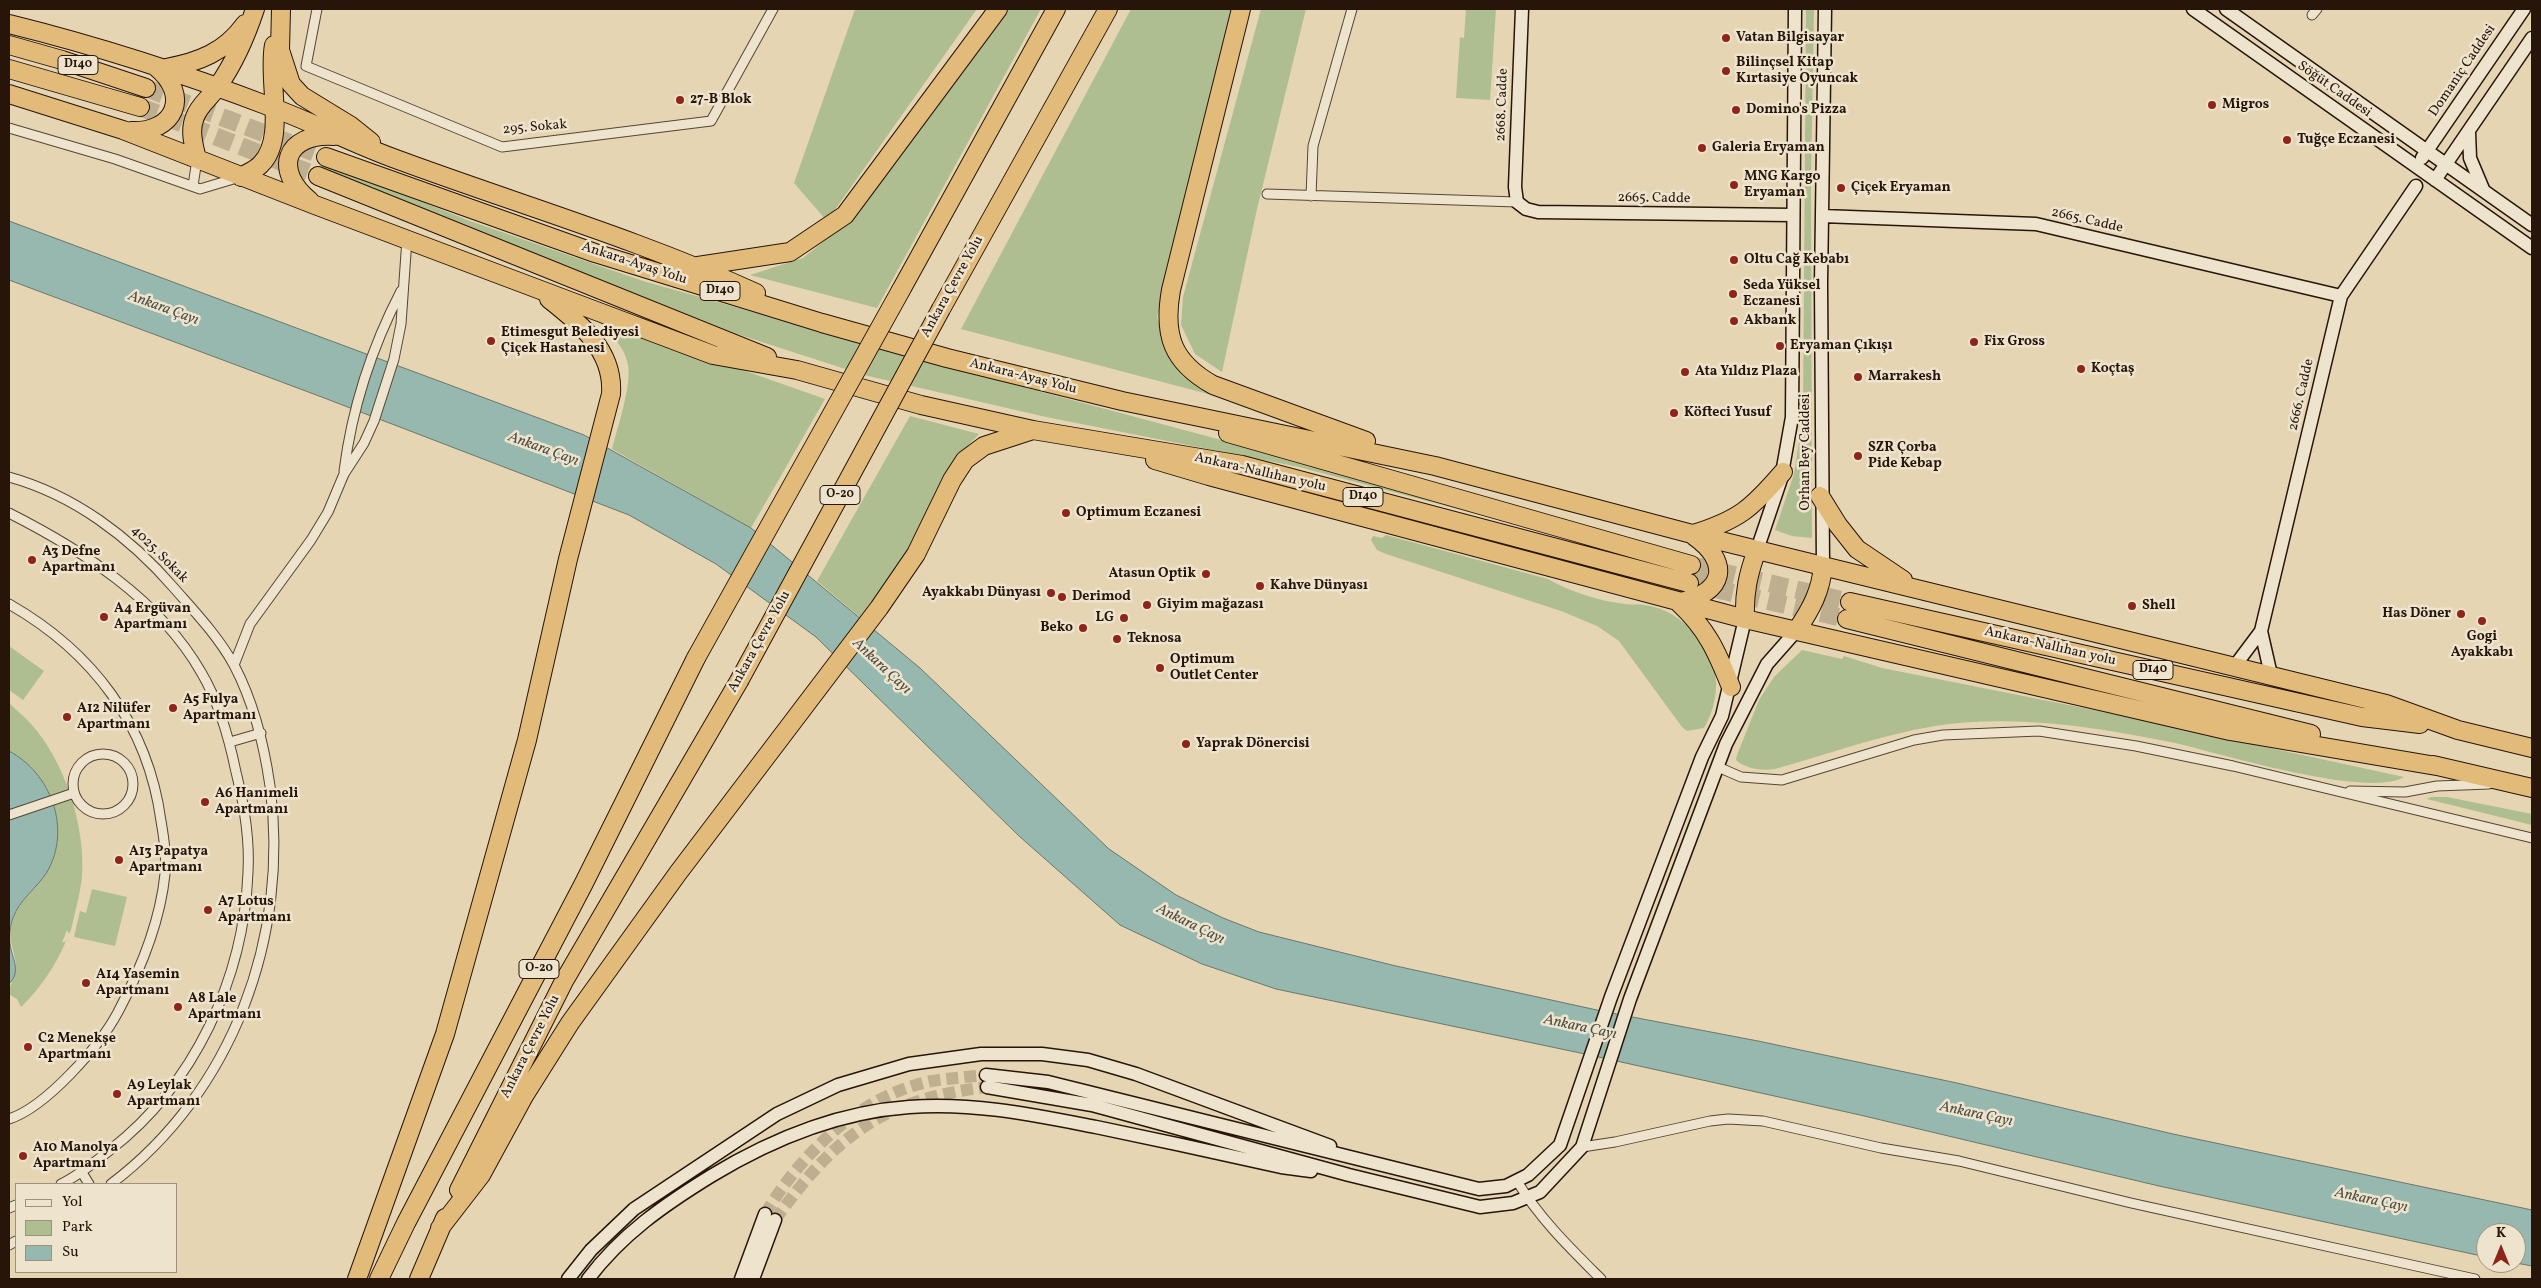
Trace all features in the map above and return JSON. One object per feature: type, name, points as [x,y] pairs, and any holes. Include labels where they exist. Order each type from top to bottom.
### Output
[{"type":"highway","points":[[157,66],[186,64],[210,56],[227,44],[255,9]]},
{"type":"highway","points":[[197,160],[192,137],[194,118],[204,101],[218,87],[244,42],[255,9]]},
{"type":"highway","points":[[241,177],[260,165],[271,150],[275,128],[273,48],[281,9]]},
{"type":"highway","points":[[281,9],[280,50],[291,84],[302,96],[351,126],[391,157]]},
{"type":"highway","points":[[698,266],[790,252],[845,215],[998,9]]},
{"type":"highway","name":"Ankara Çevre Yolu","points":[[380,1279],[411,1214],[584,883],[696,658],[1056,9]]},
{"type":"highway","name":"Ankara Çevre Yolu","points":[[419,1279],[440,1228],[564,981],[739,681],[941,309],[1108,9]]},
{"type":"highway","points":[[1241,9],[1171,290],[1167,315],[1171,342],[1186,365],[1197,376],[1213,384],[1434,466]]},
{"type":"highway","points":[[9,24],[74,40],[157,66],[273,107],[391,157],[698,266],[822,323]]},
{"type":"highway","name":"D140","points":[[9,45],[62,60],[146,88]]},
{"type":"highway","points":[[123,130],[142,131],[156,128],[167,121],[174,111],[176,98],[172,85],[157,66]]},
{"type":"highway","name":"D140","points":[[9,69],[140,107]]},
{"type":"highway","points":[[9,94],[123,130],[241,177],[713,355],[797,370]]},
{"type":"highway","points":[[315,205],[299,192],[291,180],[288,162],[292,152],[304,138],[318,135],[342,136]]},
{"type":"highway","name":"Ankara-Ayaş Yolu","points":[[326,157],[595,253],[822,323],[947,358],[1122,401]]},
{"type":"highway","name":"D140","points":[[318,176],[797,370]]},
{"type":"highway","points":[[357,1279],[445,1034],[527,740],[568,559],[611,394],[612,379],[601,350],[570,316],[535,288]]},
{"type":"highway","name":"Ankara-Nallıhan yolu","points":[[797,370],[921,405],[1033,430],[1242,466],[1689,583]]},
{"type":"highway","points":[[1122,401],[1434,466],[1692,534],[2386,704],[2458,730],[2532,748]]},
{"type":"highway","name":"Ankara-Nallıhan yolu","points":[[1122,401],[1691,565]]},
{"type":"highway","points":[[440,1228],[481,1175],[524,1096],[570,1023],[792,721],[879,608],[916,554],[952,480],[965,460],[984,446],[1033,430]]},
{"type":"highway","points":[[1092,440],[1209,476],[1678,603],[2230,731],[2442,767],[2532,788]]},
{"type":"highway","points":[[1692,534],[1732,520],[1746,511],[1783,472]]},
{"type":"highway","points":[[1820,496],[1838,525],[1857,549],[1916,588]]},
{"type":"highway","points":[[1678,603],[1705,594],[1714,587],[1718,576],[1714,554],[1706,544],[1692,534]]},
{"type":"highway","points":[[1746,619],[1745,589],[1757,550]]},
{"type":"highway","points":[[1797,630],[1813,606],[1822,580],[1822,566]]},
{"type":"highway","points":[[1678,603],[1694,617],[1714,644],[1731,687]]},
{"type":"highway","name":"Ankara-Nallıhan yolu","points":[[2442,767],[1848,611],[2362,716],[2458,730]]},
{"type":"main road","name":"2668. Cadde","points":[[1517,202],[1516,179],[1522,9]]},
{"type":"main road","name":"Orhan Bey Caddesi","points":[[1757,550],[1783,472],[1792,417],[1795,9]]},
{"type":"main road","name":"Orhan Bey Caddesi","points":[[1822,566],[1820,496],[1825,9]]},
{"type":"main road","name":"Söğüt Caddesi","points":[[2193,9],[2532,248]]},
{"type":"main road","name":"Söğüt Caddesi","points":[[2226,9],[2532,225]]},
{"type":"main road","name":"Domaniç Caddesi","points":[[2416,166],[2524,9]]},
{"type":"main road","points":[[2416,166],[2416,186],[2435,180],[2532,38]]},
{"type":"main road","points":[[2469,132],[2472,164],[2484,191]]},
{"type":"main road","name":"2666. Cadde","points":[[2234,667],[2261,631],[2341,296],[2416,186]]},
{"type":"main road","name":"2665. Cadde","points":[[1517,202],[1526,209],[1538,212],[1793,216]]},
{"type":"main road","name":"2665. Cadde","points":[[1822,216],[2036,224],[2341,296]]},
{"type":"main road","points":[[1746,619],[1731,687],[1722,716],[1702,757],[1612,997],[1560,1145],[1528,1175],[1506,1186],[1479,1189],[1048,1082],[987,1081],[1092,1106],[1480,1206],[1513,1203],[1540,1192],[1582,1147],[1630,999],[1726,744],[1767,664],[1797,630]]},
{"type":"main road","name":"2666. Cadde","points":[[2261,631],[2271,675]]},
{"type":"main road","points":[[1702,757],[1718,767]]},
{"type":"main road","points":[[568,1279],[591,1250],[634,1209],[777,1114],[847,1082],[909,1064],[942,1059],[982,1054],[1042,1054],[1088,1060],[1136,1074],[1384,1166]]},
{"type":"main road","points":[[588,1279],[619,1243],[647,1217],[739,1159],[776,1140],[810,1127],[858,1114],[900,1108],[950,1106],[1010,1110],[1281,1167],[1381,1182]]},
{"type":"main road","points":[[741,1279],[770,1217],[752,1279]]},
{"type":"street","name":"295. Sokak","points":[[317,9],[306,66],[502,147],[711,121],[773,9]]},
{"type":"street","points":[[1311,196],[1313,146],[1352,9]]},
{"type":"street","points":[[9,128],[115,159],[200,189],[241,177]]},
{"type":"street","points":[[192,186],[197,160]]},
{"type":"street","points":[[1267,194],[1517,202]]},
{"type":"street","points":[[234,665],[250,624],[311,540],[328,512],[344,474],[364,443],[374,421],[394,359],[401,324],[407,239]]},
{"type":"street","points":[[344,474],[348,436],[372,353],[404,286]]},
{"type":"street","name":"4025. Sokak","points":[[9,477],[36,484],[74,503],[132,545],[185,601],[216,638],[234,665],[249,700],[260,733],[274,817],[274,851],[269,913],[260,962],[233,1035],[200,1089],[167,1133],[112,1183]]},
{"type":"street","points":[[9,513],[69,545],[114,577],[152,610],[181,644],[202,673],[230,742],[243,800],[248,872],[235,963],[207,1029],[172,1089],[142,1123],[81,1171],[63,1183]]},
{"type":"street","points":[[9,604],[38,623],[80,657],[101,679],[121,708],[149,764],[158,795],[164,839],[165,873],[148,949],[105,1036],[65,1078],[33,1104],[9,1119]]},
{"type":"street","points":[[1718,767],[1741,777],[1782,780],[1914,740],[1943,735],[2039,732],[2136,746],[2532,838]]},
{"type":"street","points":[[230,742],[260,733]]},
{"type":"street","points":[[99,754],[117,757],[129,770],[132,779],[130,796],[125,804],[109,812],[100,813],[84,807],[74,793],[74,776],[77,768],[83,761],[99,754]]},
{"type":"street","points":[[2332,791],[2405,792],[2438,786],[2512,783]]},
{"type":"street","points":[[9,814],[74,793]]},
{"type":"street","points":[[1582,1147],[1624,1140],[1710,1121],[1728,1119],[1763,1121],[1881,1148],[1959,1161],[2131,1203],[2475,1279]]},
{"type":"street","points":[[81,1171],[88,1183]]},
{"type":"street","points":[[1517,1181],[1527,1197],[1566,1244],[1602,1279]]},
{"type":"green space","points":[[855,9],[977,9],[827,221],[794,183]]},
{"type":"green space","points":[[1006,9],[1041,9],[877,308],[750,275],[803,258],[838,230]]},
{"type":"green space","points":[[1131,9],[1233,9],[1157,317],[1165,340],[1209,390],[1208,394],[961,329]]},
{"type":"green space","points":[[1261,9],[1306,9],[1257,209],[1222,372],[1195,354],[1181,325],[1183,297]]},
{"type":"green space","points":[[1466,9],[1496,9],[1490,100],[1456,98],[1460,37],[1464,38]]},
{"type":"green space","points":[[1806,9],[1814,9],[1811,179],[1812,538],[1792,536],[1775,530],[1794,474],[1803,414]]},
{"type":"green space","points":[[322,162],[470,221],[643,281],[945,366],[1692,566],[1691,571],[1299,467],[1046,417],[864,375],[737,334],[319,167]]},
{"type":"green space","points":[[595,318],[825,399],[751,528],[612,449],[626,395],[629,374],[628,365],[620,345]]},
{"type":"green space","points":[[910,416],[979,434],[957,457],[939,485],[914,539],[862,619],[817,581]]},
{"type":"green space","points":[[1386,535],[1548,579],[1575,592],[1595,598],[1615,603],[1655,607],[1675,616],[1698,639],[1713,666],[1716,693],[1712,712],[1704,728],[1687,731],[1682,727],[1619,641],[1597,626],[1561,611],[1377,550],[1371,540],[1373,536],[1382,538]]},
{"type":"green space","points":[[9,646],[44,671],[23,700],[9,690]]},
{"type":"green space","points":[[1802,650],[1842,659],[1844,656],[1882,668],[2104,712],[2404,777],[2386,782],[2327,779],[2257,764],[2175,743],[2115,732],[2055,724],[1995,721],[1935,726],[1915,730],[1775,769],[1765,770],[1740,763],[1736,760],[1737,755],[1759,700],[1774,677]]},
{"type":"green space","points":[[9,703],[29,721],[43,739],[63,776],[77,817],[82,858],[81,884],[71,930],[69,934],[67,930],[62,943],[66,941],[47,976],[21,1007],[17,999],[9,994],[16,969],[11,942],[12,925],[20,905],[47,871],[54,854],[57,820],[53,803],[46,787],[24,761],[9,751]]},
{"type":"green space","points":[[2431,797],[2447,797],[2532,814],[2532,825],[2427,799]]},
{"type":"green space","points":[[92,889],[127,897],[115,946],[74,937],[80,911],[86,913]]},
{"type":"water","name":"Ankara Çayı","points":[[9,221],[584,435],[751,528],[920,668],[1109,849],[1176,895],[1223,918],[1259,932],[1396,966],[1606,1012],[1758,1041],[1957,1083],[2173,1134],[2532,1210],[2532,1266],[2526,1265],[2526,1223],[2476,1223],[2476,1255],[2159,1186],[1860,1115],[1585,1054],[1276,989],[1202,964],[1120,925],[1019,836],[816,637],[716,564],[629,515],[9,280]]},
{"type":"water","points":[[9,751],[24,761],[36,773],[46,788],[53,804],[58,838],[47,872],[19,905],[13,918],[10,941],[16,970],[9,984]]},
{"type":"tunnel","points":[[146,88],[326,157]]},
{"type":"tunnel","points":[[140,107],[318,176]]},
{"type":"tunnel","points":[[1691,565],[1850,602]]},
{"type":"tunnel","points":[[1689,583],[1847,619]]},
{"type":"tunnel","points":[[765,1214],[796,1170],[815,1149],[857,1113],[881,1099],[906,1088],[932,1081],[986,1075]]},
{"type":"tunnel","points":[[775,1220],[819,1165],[864,1126],[890,1112],[918,1101],[987,1087]]},
{"type":"place","name":"Vatan Bilgisayar","points":[[1726,38]]},
{"type":"place","name":"Bilinçsel Kitap Kırtasiye Oyuncak","points":[[1726,71]]},
{"type":"place","name":"27-B Blok","points":[[680,100]]},
{"type":"place","name":"Migros","points":[[2212,105]]},
{"type":"place","name":"Domino's Pizza","points":[[1736,110]]},
{"type":"place","name":"Tuğçe Eczanesi","points":[[2287,140]]},
{"type":"place","name":"Galeria Eryaman","points":[[1702,148]]},
{"type":"place","name":"MNG Kargo Eryaman","points":[[1734,185]]},
{"type":"place","name":"Çiçek Eryaman","points":[[1841,188]]},
{"type":"place","name":"Oltu Cağ Kebabı","points":[[1734,260]]},
{"type":"place","name":"Seda Yüksel Eczanesi","points":[[1733,294]]},
{"type":"place","name":"Akbank","points":[[1734,321]]},
{"type":"place","name":"Etimesgut Belediyesi Çiçek Hastanesi","points":[[491,341]]},
{"type":"place","name":"Fix Gross","points":[[1974,342]]},
{"type":"place","name":"Eryaman Çıkışı","points":[[1780,346]]},
{"type":"place","name":"Koçtaş","points":[[2081,369]]},
{"type":"place","name":"Ata Yıldız Plaza","points":[[1685,372]]},
{"type":"place","name":"Marrakesh","points":[[1858,377]]},
{"type":"place","name":"Köfteci Yusuf","points":[[1674,413]]},
{"type":"place","name":"SZR Çorba Pide Kebap","points":[[1858,456]]},
{"type":"place","name":"Optimum Eczanesi","points":[[1066,513]]},
{"type":"place","name":"A3 Defne Apartmanı","points":[[32,560]]},
{"type":"place","name":"Atasun Optik","points":[[1206,574]]},
{"type":"place","name":"Kahve Dünyası","points":[[1260,586]]},
{"type":"place","name":"Ayakkabı Dünyası","points":[[1051,593]]},
{"type":"place","name":"Derimod","points":[[1062,597]]},
{"type":"place","name":"Giyim mağazası","points":[[1147,605]]},
{"type":"place","name":"Shell","points":[[2132,606]]},
{"type":"place","name":"Has Döner","points":[[2461,614]]},
{"type":"place","name":"A4 Ergüvan Apartmanı","points":[[104,617]]},
{"type":"place","name":"LG","points":[[1124,618]]},
{"type":"place","name":"Gogi Ayakkabı","points":[[2482,621]]},
{"type":"place","name":"Beko","points":[[1083,628]]},
{"type":"place","name":"Teknosa","points":[[1117,639]]},
{"type":"place","name":"Optimum Outlet Center","points":[[1160,668]]},
{"type":"place","name":"A5 Fulya Apartmanı","points":[[173,708]]},
{"type":"place","name":"A12 Nilüfer Apartmanı","points":[[67,717]]},
{"type":"place","name":"Yaprak Dönercisi","points":[[1186,744]]},
{"type":"place","name":"A6 Hanımeli Apartmanı","points":[[205,802]]},
{"type":"place","name":"A13 Papatya Apartmanı","points":[[119,860]]},
{"type":"place","name":"A7 Lotus Apartmanı","points":[[208,910]]},
{"type":"place","name":"A14 Yasemin Apartmanı","points":[[86,983]]},
{"type":"place","name":"A8 Lale Apartmanı","points":[[178,1007]]},
{"type":"place","name":"C2 Menekşe Apartmanı","points":[[28,1047]]},
{"type":"place","name":"A9 Leylak Apartmanı","points":[[117,1094]]},
{"type":"place","name":"A10 Manolya Apartmanı","points":[[23,1156]]}]
